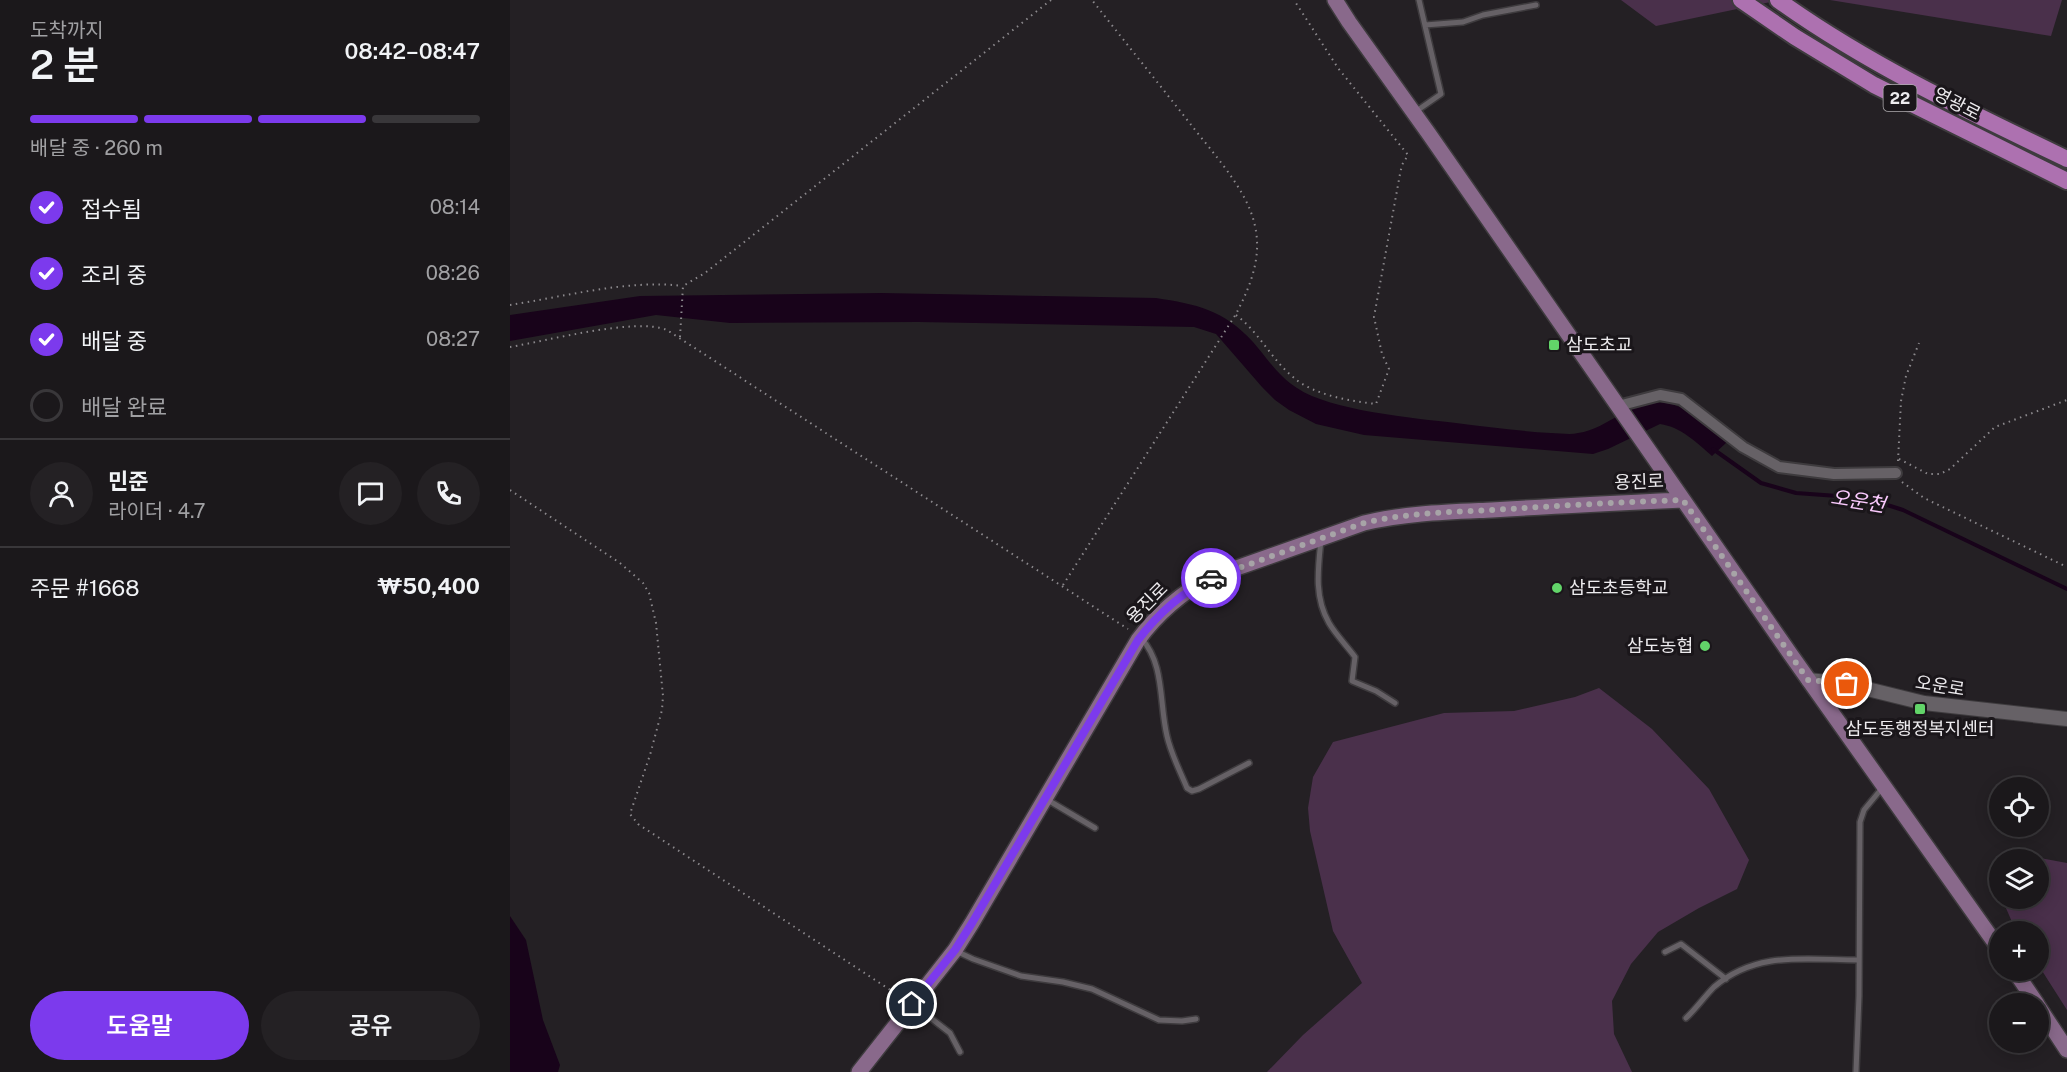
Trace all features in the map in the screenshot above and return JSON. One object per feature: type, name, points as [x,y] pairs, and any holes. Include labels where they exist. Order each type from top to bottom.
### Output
[{"type":"main road","points":[[1335,0],[1348,22],[1808,680],[1989,934]]},
{"type":"main road","name":"영광로","points":[[1741,0],[1795,37],[1874,85],[2067,181]]},
{"type":"main road","name":"영광로","points":[[1778,0],[1816,28],[1967,112],[2067,159]]},
{"type":"main road","name":"용진로","points":[[859,1072],[955,950],[1140,637],[1162,614],[1198,584],[1211,577],[1364,523],[1417,514],[1683,500]]},
{"type":"main road","points":[[2049,1022],[2067,1050]]},
{"type":"street","points":[[1618,406],[1660,395],[1681,399],[1743,447],[1779,467],[1834,474],[1896,473]]},
{"type":"street","name":"오운로","points":[[1808,680],[1847,684],[1924,703],[2067,719]]},
{"type":"lane","points":[[1413,113],[1441,94],[1419,0]]},
{"type":"lane","points":[[1425,25],[1463,22],[1483,15],[1536,5]]},
{"type":"lane","points":[[1321,538],[1318,594],[1320,606],[1330,626],[1355,657],[1352,681],[1376,691],[1395,703]]},
{"type":"lane","points":[[1140,637],[1153,654],[1169,746],[1187,788],[1192,791],[1199,789],[1249,763]]},
{"type":"lane","points":[[1856,1072],[1860,822],[1864,810],[1884,786]]},
{"type":"lane","points":[[1044,798],[1095,828]]},
{"type":"lane","points":[[1665,952],[1681,944],[1726,979]]},
{"type":"lane","points":[[955,950],[1021,976],[1092,989],[1158,1020],[1196,1019]]},
{"type":"lane","points":[[1686,1018],[1716,986],[1740,970],[1766,961],[1859,960]]},
{"type":"lane","points":[[912,1004],[950,1033],[960,1052]]},
{"type":"path","points":[[510,305],[618,287],[683,286],[705,273],[1051,0]]},
{"type":"path","points":[[1062,585],[1234,318],[1248,291],[1256,266],[1257,241],[1254,221],[1238,189],[1212,152],[1092,0]]},
{"type":"path","points":[[1236,314],[1259,337],[1291,376],[1301,383],[1326,393],[1376,404],[1389,369],[1376,332],[1375,303],[1402,165],[1408,155],[1338,68],[1294,0]]},
{"type":"path","points":[[680,337],[683,286]]},
{"type":"path","points":[[510,347],[633,326],[661,327],[680,337],[1140,637]]},
{"type":"path","points":[[1918,343],[1906,376],[1901,401],[1899,459],[1896,473],[1903,484],[1924,498],[2067,567]]},
{"type":"path","points":[[1899,459],[1928,474],[1940,474],[1950,469],[1995,427],[2067,400]]},
{"type":"path","points":[[510,490],[633,573],[649,593],[656,623],[663,696],[662,710],[630,814],[638,824],[912,1004]]},
{"type":"shaded area","points":[[1621,0],[1780,0],[1656,26]]},
{"type":"shaded area","points":[[1830,0],[2062,0],[2051,36]]},
{"type":"shaded area","points":[[882,293],[1170,300],[1209,310],[1231,322],[1253,342],[1290,383],[1312,396],[1351,408],[1396,416],[1572,434],[1595,428],[1637,407],[1652,403],[1666,403],[1690,412],[1727,442],[1712,456],[1675,428],[1660,424],[1593,454],[1364,435],[1316,424],[1289,410],[1262,387],[1216,334],[1194,327],[918,322],[730,323],[656,315],[510,341],[510,315],[640,296]]},
{"type":"shaded area","points":[[1599,688],[1652,729],[1709,789],[1749,860],[1737,889],[1658,932],[1631,964],[1612,1001],[1614,1034],[1632,1072],[1267,1072],[1303,1035],[1362,983],[1333,931],[1310,831],[1308,808],[1313,777],[1333,742],[1444,713],[1514,711],[1575,697]]},
{"type":"shaded area","points":[[2049,860],[2067,863],[2067,1010],[2049,981],[2049,921],[2012,921],[2006,909],[2049,909]]},
{"type":"shaded area","points":[[510,916],[526,940],[543,1020],[560,1065],[558,1072],[510,1072]]},
{"type":"waterway","name":"오운천","points":[[1713,449],[1761,483],[1796,493],[1865,498],[1903,510],[2067,589]]},
{"type":"way so far","points":[[1211,578],[1383,518],[1581,504],[1683,500],[1808,680],[1847,684]]},
{"type":"place","name":"삼도초교","points":[[1554,345]]},
{"type":"place","name":"삼도초등학교","points":[[1557,588]]},
{"type":"place","name":"삼도농협","points":[[1705,646]]},
{"type":"place","name":"삼도동행정복지센터","points":[[1920,709]]},
{"type":"route","points":[[912,1004],[955,950],[972,923],[1118,670],[1145,630],[1184,594],[1211,578]]}]
